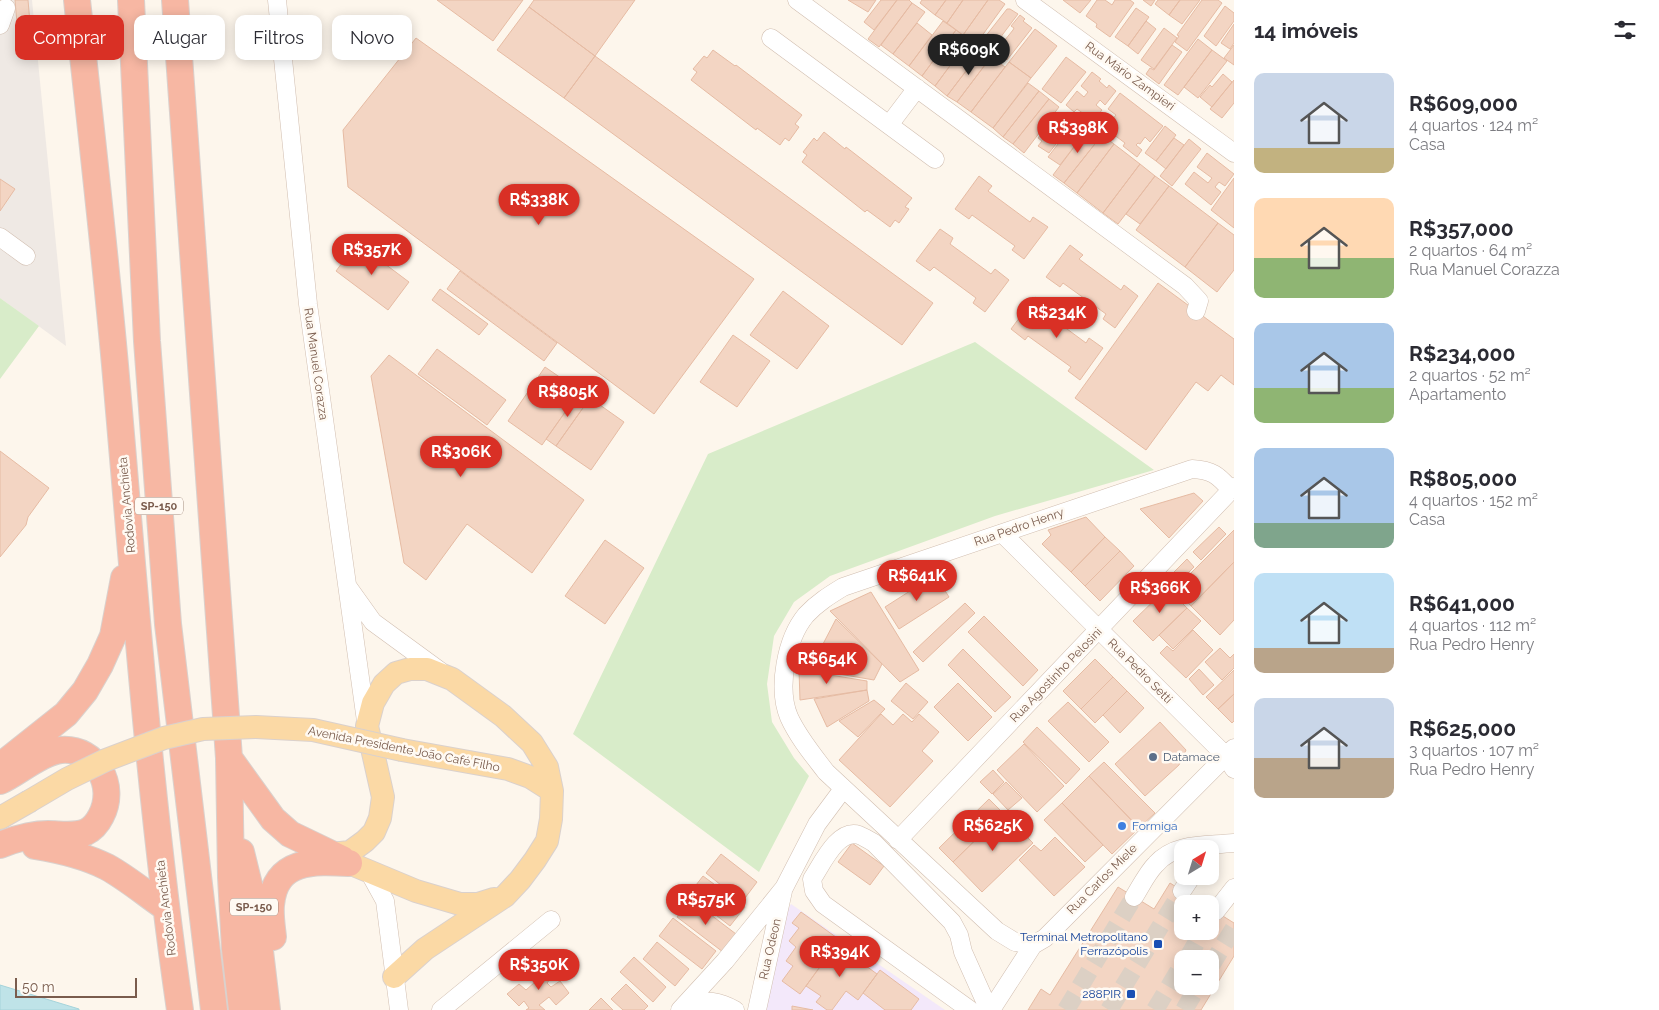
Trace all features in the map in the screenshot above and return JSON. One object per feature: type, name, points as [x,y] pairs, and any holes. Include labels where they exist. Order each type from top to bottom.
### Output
[{"type":"highway","name":"Rodovia Anchieta","points":[[77,0],[113,344],[130,545],[165,907],[180,1010]]},
{"type":"highway","name":"SP-150","points":[[131,0],[147,340],[168,624],[214,1010]]},
{"type":"highway","name":"SP-150","points":[[175,0],[229,758],[231,878],[242,1010]]},
{"type":"highway","points":[[0,766],[66,714],[85,691],[100,665],[113,636],[130,545]]},
{"type":"highway","points":[[0,781],[45,755],[60,750],[77,752],[91,759],[104,776],[108,792],[106,807],[98,822],[86,832],[67,835],[2,835]]},
{"type":"highway","points":[[229,758],[273,819],[290,834],[350,863]]},
{"type":"highway","name":"SP-150","points":[[230,805],[255,909],[267,1010]]},
{"type":"highway","points":[[2,835],[83,858],[107,868],[165,907]]},
{"type":"highway","points":[[274,1010],[275,991],[271,906],[273,891],[281,878],[295,866],[324,862],[350,863]]},
{"type":"main road","points":[[394,977],[425,949],[504,896],[530,867],[547,840],[551,819],[552,791],[547,767],[532,743],[503,716],[452,679],[427,669],[410,669],[396,673],[384,684],[377,697],[367,726],[383,797],[380,818],[374,832],[350,852],[350,863],[416,891],[460,904],[478,904],[504,896]]},
{"type":"main road","name":"Avenida Presidente João Café Filho","points":[[2,835],[67,779],[106,760],[164,738],[203,729],[256,727],[313,730],[402,750],[508,769],[530,777],[552,791]]},
{"type":"street","name":"Rua Manuel Corazza","points":[[277,0],[308,304],[367,726]]},
{"type":"street","points":[[797,0],[1185,286],[1199,301],[1196,311]]},
{"type":"street","name":"Rua Mário Zampieri","points":[[1025,0],[1234,152]]},
{"type":"street","points":[[0,25],[6,8]]},
{"type":"street","points":[[771,38],[935,159]]},
{"type":"street","points":[[889,125],[917,88]]},
{"type":"street","points":[[0,237],[26,256]]},
{"type":"street","name":"Rua Pedro Henry","points":[[1033,945],[1015,942],[997,931],[826,772],[804,742],[789,717],[782,689],[786,663],[793,639],[805,616],[822,600],[843,587],[1192,469],[1206,470],[1219,477],[1232,488]]},
{"type":"street","name":"Rua Agostinho Pelosini","points":[[898,840],[1232,488]]},
{"type":"street","name":"Rua Pedro Setti","points":[[1002,533],[1231,758]]},
{"type":"street","points":[[346,584],[373,622],[452,679]]},
{"type":"street","name":"Rua Carlos Miele","points":[[1033,945],[1045,938],[1231,758]]},
{"type":"street","points":[[684,1006],[725,961],[784,888],[817,824],[843,788]]},
{"type":"street","points":[[970,1010],[823,904],[814,891],[812,879],[838,839],[847,835],[858,834],[874,843],[952,922],[959,936],[963,952],[990,1010]]},
{"type":"street","points":[[1134,897],[1156,864],[1167,854],[1180,848],[1222,847]]},
{"type":"street","points":[[350,863],[385,900],[399,1010]]},
{"type":"street","name":"Rua Odeon","points":[[757,1010],[784,888]]},
{"type":"street","points":[[1219,907],[1234,888]]},
{"type":"street","points":[[441,1010],[551,920]]},
{"type":"street","points":[[990,1010],[1033,945]]},
{"type":"street","points":[[684,1006],[706,1000],[721,1003],[735,1010]]},
{"type":"shaded area","points":[[0,0],[32,0],[33,15],[15,15],[15,60],[38,60],[66,346],[0,298]]},
{"type":"shaded area","points":[[791,904],[945,1010],[766,1010],[778,927]]},
{"type":"green space","points":[[0,298],[39,326],[0,379]]},
{"type":"green space","points":[[975,342],[1154,470],[995,516],[830,576],[794,602],[774,636],[767,684],[772,722],[794,758],[809,776],[759,872],[573,734],[708,454]]},
{"type":"water","points":[[0,985],[79,1009],[79,1010],[0,1010]]},
{"type":"building","points":[[15,0],[28,0],[29,15],[16,15]]},
{"type":"building","points":[[437,0],[523,0],[493,41]]},
{"type":"building","points":[[534,0],[635,0],[595,56],[529,7]]},
{"type":"building","points":[[848,0],[876,0],[868,12]]},
{"type":"building","points":[[881,0],[897,0],[874,30],[864,22]]},
{"type":"building","points":[[897,0],[909,0],[912,3],[879,47],[868,39]]},
{"type":"building","points":[[922,0],[946,0],[935,15],[920,3]]},
{"type":"building","points":[[946,0],[963,0],[947,23],[935,15]]},
{"type":"building","points":[[963,0],[988,0],[963,35],[947,23]]},
{"type":"building","points":[[988,0],[999,0],[1005,4],[976,44],[963,35]]},
{"type":"building","points":[[1063,0],[1091,0],[1080,13]]},
{"type":"building","points":[[1097,0],[1105,0],[1112,5],[1115,0],[1130,0],[1134,3],[1110,37],[1096,27],[1097,24],[1086,16]]},
{"type":"building","points":[[1143,0],[1155,0],[1151,6]]},
{"type":"building","points":[[1158,0],[1180,0],[1169,15],[1155,4]]},
{"type":"building","points":[[1180,0],[1200,0],[1182,24],[1169,15]]},
{"type":"building","points":[[1202,0],[1218,0],[1222,3],[1187,51],[1175,42],[1179,36],[1177,35]]},
{"type":"building","points":[[912,3],[925,12],[893,54],[881,45]]},
{"type":"building","points":[[1225,6],[1234,13],[1234,21],[1216,46],[1204,36]]},
{"type":"building","points":[[529,7],[595,56],[564,98],[497,50]]},
{"type":"building","points":[[1136,8],[1149,17],[1128,46],[1115,37]]},
{"type":"building","points":[[1007,9],[1018,14],[991,50],[981,42]]},
{"type":"building","points":[[1020,15],[1025,19],[1023,21],[1032,28],[1007,60],[996,51],[1013,30],[1014,28],[1011,26]]},
{"type":"building","points":[[943,21],[956,30],[922,76],[909,66]]},
{"type":"building","points":[[1146,21],[1156,29],[1138,54],[1128,46]]},
{"type":"building","points":[[917,23],[932,35],[909,66],[893,54]]},
{"type":"building","points":[[1234,24],[1234,43],[1230,49],[1221,43]]},
{"type":"building","points":[[1164,28],[1177,38],[1154,69],[1141,60]]},
{"type":"building","points":[[1035,29],[1057,46],[1031,78],[1009,62]]},
{"type":"building","points":[[956,30],[969,40],[935,86],[922,76]]},
{"type":"building","points":[[416,38],[754,279],[654,414],[348,187],[343,130],[399,60],[412,60],[412,43]]},
{"type":"building","points":[[1198,39],[1212,50],[1178,95],[1164,85]]},
{"type":"building","points":[[969,40],[982,50],[947,96],[935,86]]},
{"type":"building","points":[[1172,45],[1182,52],[1159,84],[1146,74],[1150,68],[1154,70]]},
{"type":"building","points":[[1234,45],[1234,65],[1224,58]]},
{"type":"building","points":[[713,50],[802,115],[795,124],[799,127],[789,141],[785,138],[780,145],[757,128],[756,130],[691,80],[697,72],[693,69],[704,56],[707,58]]},
{"type":"building","points":[[982,50],[991,57],[957,102],[947,96]]},
{"type":"building","points":[[1212,50],[1227,61],[1198,98],[1184,87]]},
{"type":"building","points":[[595,56],[933,303],[902,345],[564,98]]},
{"type":"building","points":[[991,57],[1005,67],[971,112],[957,102]]},
{"type":"building","points":[[1066,57],[1086,72],[1061,103],[1042,89]]},
{"type":"building","points":[[1009,62],[1031,78],[993,128],[971,112]]},
{"type":"building","points":[[1092,72],[1101,79],[1099,81],[1107,88],[1109,85],[1116,91],[1105,105],[1100,100],[1096,105],[1102,110],[1090,125],[1081,118],[1084,114],[1077,109],[1074,112],[1066,105],[1077,91],[1084,97],[1088,92],[1081,86]]},
{"type":"building","points":[[1223,74],[1232,82],[1212,107],[1200,97]]},
{"type":"building","points":[[1234,80],[1234,103],[1222,118],[1210,109]]},
{"type":"building","points":[[1028,83],[1039,91],[1003,137],[993,128]]},
{"type":"building","points":[[1039,91],[1049,99],[1013,144],[1003,137]]},
{"type":"building","points":[[1120,93],[1163,126],[1150,142],[1145,137],[1140,144],[1136,145],[1142,150],[1137,157],[1123,146],[1125,143],[1105,128],[1116,115],[1108,109]]},
{"type":"building","points":[[1049,99],[1059,107],[1024,153],[1013,144]]},
{"type":"building","points":[[1052,120],[1066,131],[1049,153],[1038,146],[1042,141],[1038,138]]},
{"type":"building","points":[[1072,126],[1083,135],[1060,165],[1048,157]]},
{"type":"building","points":[[1090,126],[1102,135],[1064,183],[1053,175]]},
{"type":"building","points":[[1165,126],[1176,135],[1156,161],[1145,153]]},
{"type":"building","points":[[824,132],[912,198],[905,207],[909,209],[899,223],[895,220],[890,227],[867,210],[865,212],[802,162],[807,155],[803,152],[814,138],[817,141]]},
{"type":"building","points":[[1102,135],[1114,144],[1077,193],[1064,183]]},
{"type":"building","points":[[1174,138],[1184,145],[1166,169],[1156,161]]},
{"type":"building","points":[[1189,139],[1201,149],[1172,186],[1160,176]]},
{"type":"building","points":[[1114,144],[1140,164],[1103,213],[1077,193]]},
{"type":"building","points":[[1207,153],[1234,174],[1225,186],[1219,182],[1215,187],[1221,192],[1211,205],[1185,184],[1194,172],[1208,183],[1212,178],[1197,167]]},
{"type":"building","points":[[1140,164],[1155,176],[1118,224],[1103,213]]},
{"type":"building","points":[[979,176],[992,186],[988,191],[1030,222],[1033,217],[1048,227],[1024,259],[1012,250],[1015,246],[972,215],[969,219],[955,209]]},
{"type":"building","points":[[1155,176],[1169,186],[1140,224],[1126,214]]},
{"type":"building","points":[[1234,178],[1234,228],[1211,210]]},
{"type":"building","points":[[0,179],[15,189],[0,211]]},
{"type":"building","points":[[1169,186],[1218,223],[1185,267],[1136,230]]},
{"type":"building","points":[[1218,223],[1234,235],[1234,270],[1217,292],[1185,267]]},
{"type":"building","points":[[940,229],[953,238],[950,244],[991,274],[995,269],[1009,280],[985,312],[973,303],[976,298],[934,267],[930,271],[916,261]]},
{"type":"building","points":[[357,243],[409,282],[388,310],[336,271]]},
{"type":"building","points":[[1070,245],[1083,255],[1079,259],[1121,290],[1124,285],[1138,296],[1115,328],[1103,319],[1106,314],[1063,283],[1060,287],[1046,277]]},
{"type":"building","points":[[460,271],[557,343],[544,361],[447,289]]},
{"type":"building","points":[[1158,283],[1234,339],[1234,385],[1221,375],[1208,391],[1196,382],[1146,450],[1075,398]]},
{"type":"building","points":[[440,289],[488,324],[479,335],[432,300]]},
{"type":"building","points":[[783,291],[829,326],[797,369],[750,335]]},
{"type":"building","points":[[1035,297],[1048,307],[1044,312],[1086,343],[1089,338],[1103,348],[1080,380],[1068,371],[1071,367],[1028,336],[1025,340],[1011,329]]},
{"type":"building","points":[[733,335],[770,361],[737,407],[700,382]]},
{"type":"building","points":[[437,349],[506,400],[487,425],[418,374]]},
{"type":"building","points":[[389,355],[584,500],[532,573],[467,524],[426,580],[404,563],[371,376]]},
{"type":"building","points":[[545,367],[580,391],[542,445],[508,421]]},
{"type":"building","points":[[580,391],[590,398],[556,446],[546,439]]},
{"type":"building","points":[[590,398],[624,422],[591,470],[556,446]]},
{"type":"building","points":[[0,451],[49,488],[28,517],[26,525],[0,557]]},
{"type":"building","points":[[1194,493],[1203,501],[1169,538],[1140,509]]},
{"type":"building","points":[[1086,517],[1105,537],[1071,572],[1042,544],[1051,535],[1048,530]]},
{"type":"building","points":[[1219,527],[1226,534],[1201,560],[1193,552]]},
{"type":"building","points":[[1234,530],[1234,562],[1191,606],[1175,589]]},
{"type":"building","points":[[1105,537],[1120,551],[1085,586],[1071,572]]},
{"type":"building","points":[[605,540],[644,568],[605,624],[565,596]]},
{"type":"building","points":[[1120,551],[1134,566],[1100,601],[1085,586]]},
{"type":"building","points":[[1187,559],[1194,567],[1173,588],[1165,581]]},
{"type":"building","points":[[1234,562],[1234,620],[1220,635],[1191,606]]},
{"type":"building","points":[[935,575],[949,597],[899,629],[885,607]]},
{"type":"building","points":[[1167,588],[1187,608],[1153,641],[1133,621]]},
{"type":"building","points":[[871,592],[919,670],[900,682],[830,611]]},
{"type":"building","points":[[965,603],[975,613],[923,662],[913,652]]},
{"type":"building","points":[[1187,608],[1201,621],[1173,649],[1159,635]]},
{"type":"building","points":[[984,616],[1038,670],[1023,686],[968,632]]},
{"type":"building","points":[[836,619],[882,664],[874,680],[810,669]]},
{"type":"building","points":[[1193,630],[1213,650],[1186,678],[1160,653],[1167,646],[1173,651]]},
{"type":"building","points":[[1220,648],[1230,658],[1234,654],[1234,668],[1222,680],[1205,662]]},
{"type":"building","points":[[963,649],[1011,697],[995,712],[948,665]]},
{"type":"building","points":[[1095,659],[1113,677],[1081,709],[1063,691]]},
{"type":"building","points":[[1199,669],[1214,685],[1203,695],[1189,679]]},
{"type":"building","points":[[799,670],[867,681],[867,690],[800,700]]},
{"type":"building","points":[[1234,670],[1234,694],[1218,709],[1206,697]]},
{"type":"building","points":[[1113,677],[1127,691],[1095,723],[1081,709]]},
{"type":"building","points":[[906,683],[928,702],[913,719],[891,701]]},
{"type":"building","points":[[958,683],[992,717],[968,741],[934,707]]},
{"type":"building","points":[[867,690],[869,701],[827,727],[814,699]]},
{"type":"building","points":[[1127,691],[1144,708],[1120,733],[1103,715]]},
{"type":"building","points":[[1234,694],[1234,721],[1232,723],[1218,709]]},
{"type":"building","points":[[874,700],[885,709],[858,737],[839,721]]},
{"type":"building","points":[[1068,702],[1109,742],[1089,762],[1048,721]]},
{"type":"building","points":[[881,714],[893,725],[903,714],[912,722],[919,714],[939,732],[922,751],[933,761],[890,807],[839,760]]},
{"type":"building","name":"Datamace","points":[[1160,722],[1186,750],[1179,765],[1145,796],[1115,764]]},
{"type":"building","points":[[1037,727],[1080,769],[1066,784],[1023,742]]},
{"type":"building","points":[[1024,744],[1064,786],[1037,812],[997,770]]},
{"type":"building","points":[[1104,762],[1155,813],[1139,828],[1089,776]]},
{"type":"building","points":[[993,770],[1004,782],[992,794],[980,782]]},
{"type":"building","points":[[1089,776],[1139,828],[1112,854],[1062,803]]},
{"type":"building","points":[[1006,782],[1022,798],[1008,810],[993,794]]},
{"type":"building","points":[[989,799],[1003,813],[953,862],[939,848]]},
{"type":"building","points":[[1062,803],[1103,845],[1085,862],[1044,820]]},
{"type":"building","points":[[1003,813],[1033,843],[982,892],[953,862]]},
{"type":"building","points":[[1055,837],[1085,867],[1054,896],[1019,860],[1034,845],[1041,851]]},
{"type":"building","points":[[852,843],[884,866],[870,885],[838,862]]},
{"type":"building","points":[[721,854],[757,882],[742,902],[706,873]]},
{"type":"building","points":[[703,876],[745,907],[730,926],[689,894]]},
{"type":"building","name":"Terminal Metropolitano Ferrazópolis","points":[[1170,883],[1189,895],[1174,895],[1174,940],[1219,940],[1219,914],[1234,923],[1234,956],[1219,981],[1219,950],[1174,950],[1174,995],[1210,995],[1201,1010],[1028,1010],[1041,989],[1050,995],[1118,887],[1154,909]]},
{"type":"building","points":[[690,899],[736,934],[723,952],[677,917]]},
{"type":"building","points":[[801,912],[840,940],[800,994],[782,981],[793,966],[786,961],[796,947],[789,941],[799,928],[792,923]]},
{"type":"building","points":[[673,918],[716,951],[702,969],[659,936]]},
{"type":"building","points":[[657,942],[689,969],[675,986],[643,959]]},
{"type":"building","points":[[836,944],[877,974],[858,1000],[846,991],[832,1010],[827,1010],[816,1002],[821,996],[806,986]]},
{"type":"building","points":[[634,957],[666,987],[653,1002],[620,972]]},
{"type":"building","points":[[543,964],[553,975],[547,983],[551,987],[560,981],[569,993],[556,1005],[549,997],[539,1005],[545,1010],[526,1010],[529,1008],[524,1001],[519,1006],[507,994],[519,984],[526,990],[535,982],[531,975]]},
{"type":"building","points":[[880,970],[919,999],[911,1010],[885,1010],[863,993]]},
{"type":"building","points":[[626,984],[648,1006],[644,1010],[623,1010],[611,999]]},
{"type":"building","points":[[601,998],[613,1010],[589,1010]]},
{"type":"building","points":[[792,1006],[813,1010],[792,1010]]},
{"type":"tunnel","points":[[1109,1010],[1182,891]]},
{"type":"tunnel","points":[[1066,1010],[1134,897]]},
{"type":"tunnel","points":[[1219,952],[1234,928]]},
{"type":"tunnel","points":[[1192,950],[1198,940]]},
{"type":"tunnel","points":[[1155,1010],[1174,978]]},
{"type":"tunnel","points":[[1184,1010],[1193,995]]},
{"type":"place","name":"Datamace","points":[[1153,757]]},
{"type":"place","name":"Formiga","points":[[1122,826]]},
{"type":"place","name":"Terminal Metropolitano Ferrazópolis","points":[[1158,944]]},
{"type":"place","name":"288PIR","points":[[1131,994]]}]
